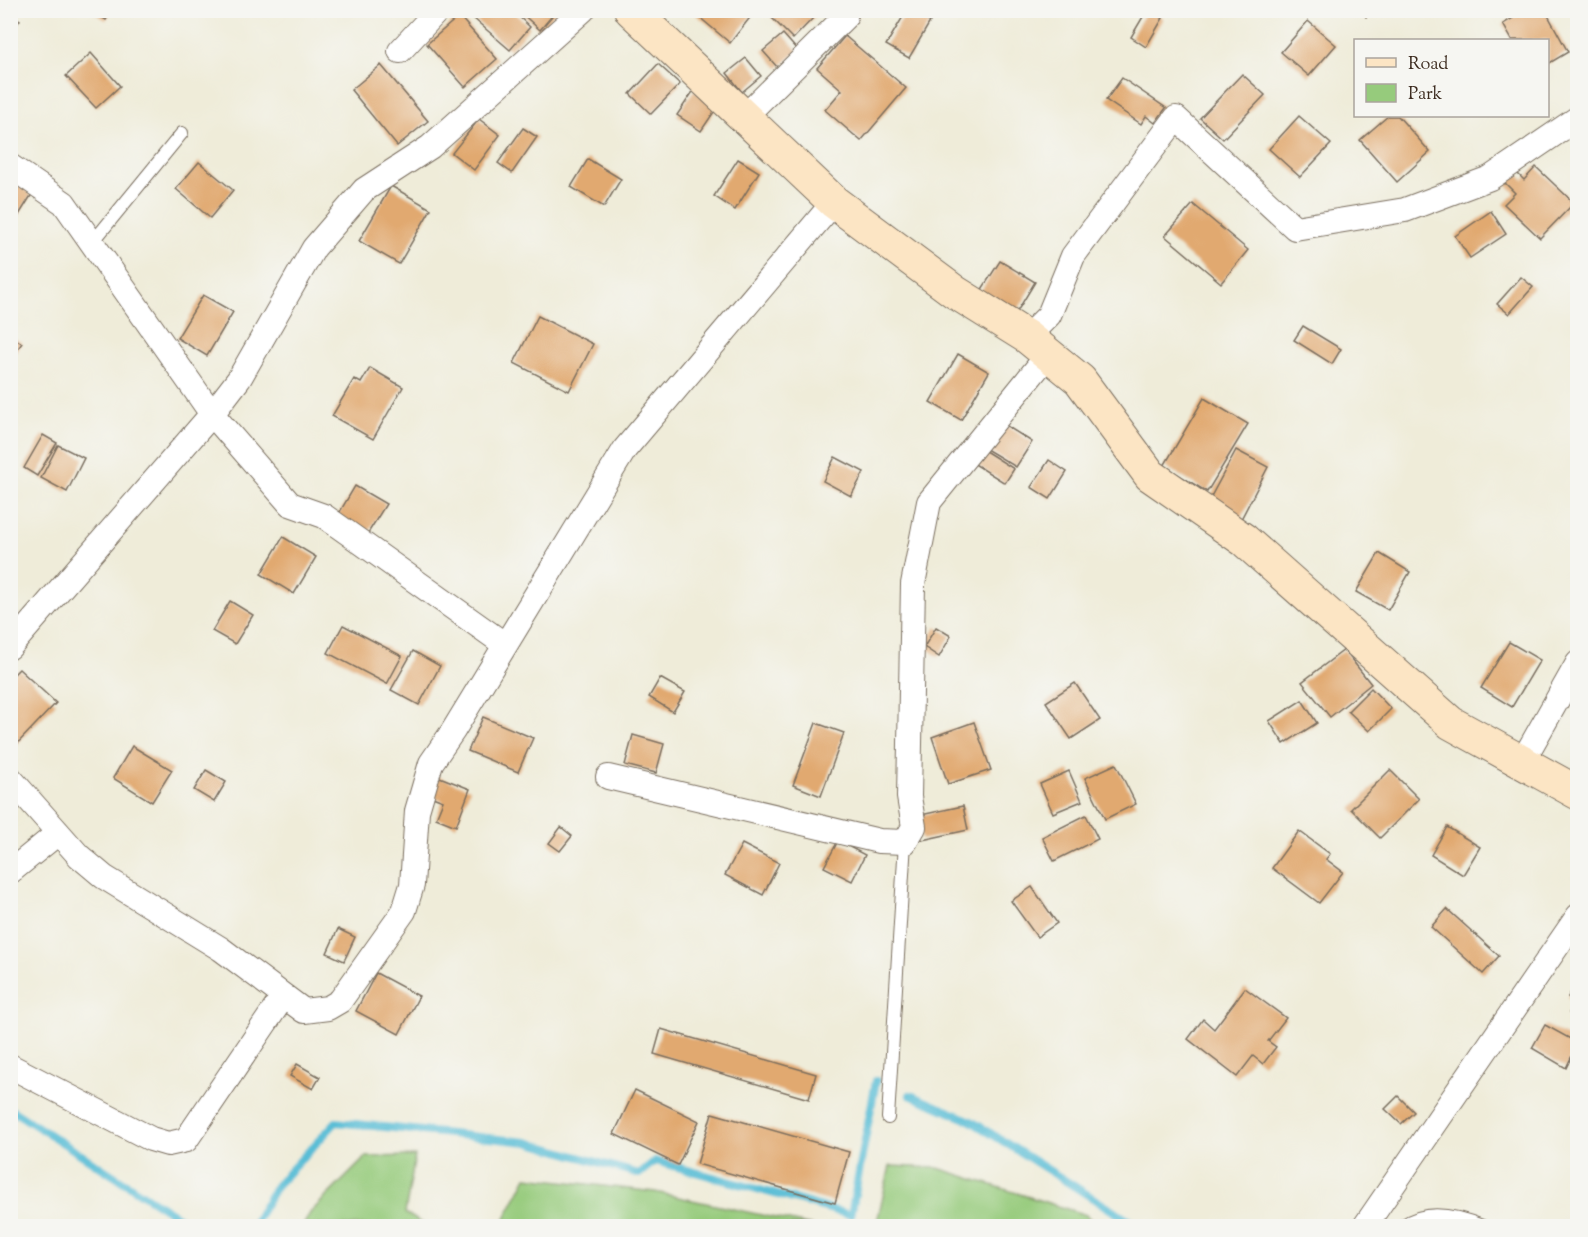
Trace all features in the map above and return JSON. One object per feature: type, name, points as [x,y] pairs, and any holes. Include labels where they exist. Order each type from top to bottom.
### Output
[{"type":"street","points":[[400,51],[438,10]]},
{"type":"street","points":[[10,647],[212,414],[238,378],[314,248],[364,190],[430,147],[583,10]]},
{"type":"street","points":[[631,10],[834,202],[956,292],[1037,346],[1080,380],[1150,475],[1244,540],[1451,723],[1578,793]]},
{"type":"street","points":[[745,116],[845,17],[845,10]]},
{"type":"street","points":[[608,777],[879,841],[905,842],[914,826],[909,797],[913,584],[929,502],[1037,346],[1072,256],[1176,118],[1295,228],[1404,210],[1490,178],[1578,118]]},
{"type":"street","points":[[10,166],[64,203],[114,278],[212,414],[290,504],[324,516],[504,644]]},
{"type":"street","points":[[10,778],[58,833],[104,876],[221,949],[304,1011],[328,1008],[340,1001],[404,911],[412,885],[417,811],[431,763],[453,731],[624,448],[834,202]]},
{"type":"street","points":[[1522,762],[1578,663]]},
{"type":"street","points":[[10,872],[58,833]]},
{"type":"street","points":[[1365,1227],[1578,916]]},
{"type":"street","points":[[10,1066],[151,1139],[168,1144],[186,1140],[284,997]]},
{"type":"lane","points":[[92,243],[182,133]]},
{"type":"lane","points":[[888,1118],[905,842]]},
{"type":"lane","points":[[1402,1227],[1412,1218],[1441,1214],[1482,1227]]},
{"type":"green space","points":[[415,1156],[405,1213],[427,1226],[303,1226],[310,1213],[366,1157]]},
{"type":"green space","points":[[890,1166],[938,1168],[1086,1215],[1097,1226],[876,1226]]},
{"type":"green space","points":[[527,1177],[655,1192],[812,1226],[501,1226]]},
{"type":"building","points":[[90,10],[112,10],[106,20]]},
{"type":"building","points":[[479,10],[512,10],[530,27],[510,50],[473,18]]},
{"type":"building","points":[[518,10],[557,10],[540,30]]},
{"type":"building","points":[[691,10],[756,10],[730,43]]},
{"type":"building","points":[[778,10],[810,10],[815,16],[793,39],[771,17]]},
{"type":"building","points":[[907,10],[930,22],[909,58],[886,45]]},
{"type":"building","points":[[1147,10],[1163,18],[1146,47],[1131,37]]},
{"type":"building","points":[[1362,10],[1377,10],[1366,17]]},
{"type":"building","points":[[1526,10],[1545,10],[1568,52],[1549,63],[1549,39],[1511,39],[1503,24]]},
{"type":"building","points":[[10,14],[20,20],[10,33]]},
{"type":"building","points":[[459,16],[497,59],[465,87],[427,44]]},
{"type":"building","points":[[1308,21],[1336,45],[1309,76],[1281,52]]},
{"type":"building","points":[[783,34],[798,51],[778,68],[763,51]]},
{"type":"building","points":[[845,36],[906,88],[861,141],[825,110],[842,90],[817,68]]},
{"type":"building","points":[[91,53],[120,86],[96,108],[66,76]]},
{"type":"building","points":[[746,58],[761,76],[742,92],[727,73]]},
{"type":"building","points":[[658,64],[680,84],[651,114],[630,94]]},
{"type":"building","points":[[381,65],[428,121],[397,146],[351,90]]},
{"type":"building","points":[[1242,74],[1265,95],[1223,139],[1200,118]]},
{"type":"building","points":[[1122,78],[1166,108],[1155,123],[1146,116],[1141,124],[1106,100]]},
{"type":"building","points":[[694,90],[718,106],[701,131],[677,115]]},
{"type":"building","points":[[1299,116],[1331,144],[1300,177],[1269,149]]},
{"type":"building","points":[[1387,117],[1399,117],[1430,152],[1397,182],[1360,140]]},
{"type":"building","points":[[479,119],[500,135],[474,170],[452,153]]},
{"type":"building","points":[[523,128],[537,137],[512,173],[498,163]]},
{"type":"building","points":[[588,159],[621,179],[604,207],[571,187]]},
{"type":"building","points":[[738,159],[759,172],[735,210],[714,196]]},
{"type":"building","points":[[199,162],[233,190],[210,218],[176,189]]},
{"type":"building","points":[[1536,167],[1574,203],[1540,238],[1504,204],[1515,193],[1502,180],[1513,169],[1524,180]]},
{"type":"building","points":[[10,180],[32,194],[14,223],[10,221]]},
{"type":"building","points":[[391,186],[431,209],[399,264],[359,241]]},
{"type":"building","points":[[1193,204],[1248,250],[1221,283],[1165,236]]},
{"type":"building","points":[[1491,211],[1506,234],[1470,258],[1455,236]]},
{"type":"building","points":[[1000,261],[1035,282],[1015,315],[979,294]]},
{"type":"building","points":[[1521,277],[1533,287],[1509,314],[1497,304]]},
{"type":"building","points":[[203,295],[233,312],[207,356],[177,338]]},
{"type":"building","points":[[538,316],[593,344],[569,391],[514,363]]},
{"type":"building","points":[[1303,326],[1341,349],[1332,364],[1294,340]]},
{"type":"building","points":[[10,336],[22,343],[10,360]]},
{"type":"building","points":[[958,354],[989,372],[961,420],[930,402]]},
{"type":"building","points":[[370,368],[403,387],[373,439],[332,416],[354,379],[361,383]]},
{"type":"building","points":[[1204,398],[1248,424],[1207,492],[1164,466]]},
{"type":"building","points":[[1002,423],[1032,442],[1016,467],[986,449]]},
{"type":"building","points":[[43,435],[57,443],[37,476],[24,468]]},
{"type":"building","points":[[58,445],[84,458],[67,492],[41,478]]},
{"type":"building","points":[[982,449],[1014,469],[1005,483],[973,463]]},
{"type":"building","points":[[1236,450],[1268,467],[1240,521],[1207,504]]},
{"type":"building","points":[[835,457],[864,472],[851,496],[823,481]]},
{"type":"building","points":[[1049,460],[1067,472],[1050,499],[1031,487]]},
{"type":"building","points":[[355,486],[386,504],[365,538],[335,520]]},
{"type":"building","points":[[283,537],[316,557],[294,594],[261,574]]},
{"type":"building","points":[[1379,553],[1410,572],[1388,610],[1356,592]]},
{"type":"building","points":[[230,601],[253,615],[235,644],[212,631]]},
{"type":"building","points":[[343,625],[402,656],[387,684],[328,653]]},
{"type":"building","points":[[936,627],[951,636],[939,657],[924,647]]},
{"type":"building","points":[[1509,642],[1540,660],[1512,707],[1481,688]]},
{"type":"building","points":[[1344,650],[1371,684],[1330,717],[1302,682]]},
{"type":"building","points":[[413,651],[440,666],[419,705],[391,690]]},
{"type":"building","points":[[19,669],[56,703],[14,747],[10,743],[10,678]]},
{"type":"building","points":[[660,678],[685,692],[673,712],[649,697]]},
{"type":"building","points":[[1075,683],[1100,720],[1071,739],[1046,702]]},
{"type":"building","points":[[1371,688],[1391,709],[1369,731],[1348,711]]},
{"type":"building","points":[[1302,700],[1317,723],[1284,744],[1269,721]]},
{"type":"building","points":[[483,717],[533,738],[518,772],[468,751]]},
{"type":"building","points":[[974,722],[991,770],[948,784],[932,737]]},
{"type":"building","points":[[816,723],[844,733],[821,796],[793,785]]},
{"type":"building","points":[[633,735],[664,744],[656,773],[625,765]]},
{"type":"building","points":[[132,746],[172,770],[152,802],[113,778]]},
{"type":"building","points":[[1116,764],[1136,804],[1105,819],[1085,778]]},
{"type":"building","points":[[206,770],[226,782],[214,802],[194,790]]},
{"type":"building","points":[[1390,770],[1419,799],[1380,838],[1351,809]]},
{"type":"building","points":[[1069,771],[1082,801],[1053,813],[1040,784]]},
{"type":"building","points":[[437,776],[470,789],[456,826],[436,818],[443,801],[430,796]]},
{"type":"building","points":[[963,806],[968,830],[922,840],[916,816]]},
{"type":"building","points":[[1086,815],[1098,839],[1054,861],[1042,837]]},
{"type":"building","points":[[561,827],[572,836],[560,851],[549,843]]},
{"type":"building","points":[[1447,827],[1480,847],[1463,875],[1431,855]]},
{"type":"building","points":[[1299,831],[1330,854],[1326,859],[1343,872],[1319,903],[1272,868]]},
{"type":"building","points":[[838,841],[865,855],[852,881],[824,867]]},
{"type":"building","points":[[742,844],[779,863],[763,895],[725,875]]},
{"type":"building","points":[[1032,887],[1057,923],[1037,937],[1011,901]]},
{"type":"building","points":[[1447,909],[1499,956],[1483,974],[1431,927]]},
{"type":"building","points":[[338,929],[355,937],[344,961],[327,953]]},
{"type":"building","points":[[376,973],[419,996],[399,1034],[356,1011]]},
{"type":"building","points":[[1578,981],[1578,1018],[1569,1013],[1575,1002],[1568,997]]},
{"type":"building","points":[[1245,988],[1286,1018],[1268,1041],[1276,1047],[1263,1064],[1253,1056],[1237,1077],[1188,1039],[1203,1019],[1214,1029]]},
{"type":"building","points":[[1545,1025],[1578,1043],[1566,1068],[1532,1048]]},
{"type":"building","points":[[661,1029],[816,1074],[809,1099],[654,1054]]},
{"type":"building","points":[[297,1064],[320,1077],[313,1089],[290,1076]]},
{"type":"building","points":[[635,1090],[699,1121],[678,1165],[614,1134]]},
{"type":"building","points":[[1398,1096],[1414,1112],[1401,1124],[1385,1109]]},
{"type":"building","points":[[712,1113],[849,1152],[835,1203],[697,1164]]},
{"type":"waterway","points":[[253,1226],[276,1186],[336,1122],[527,1142],[639,1174],[655,1161],[851,1215],[876,1081]]},
{"type":"waterway","points":[[910,1095],[971,1121],[1137,1226]]},
{"type":"waterway","points":[[10,1109],[192,1226]]}]
